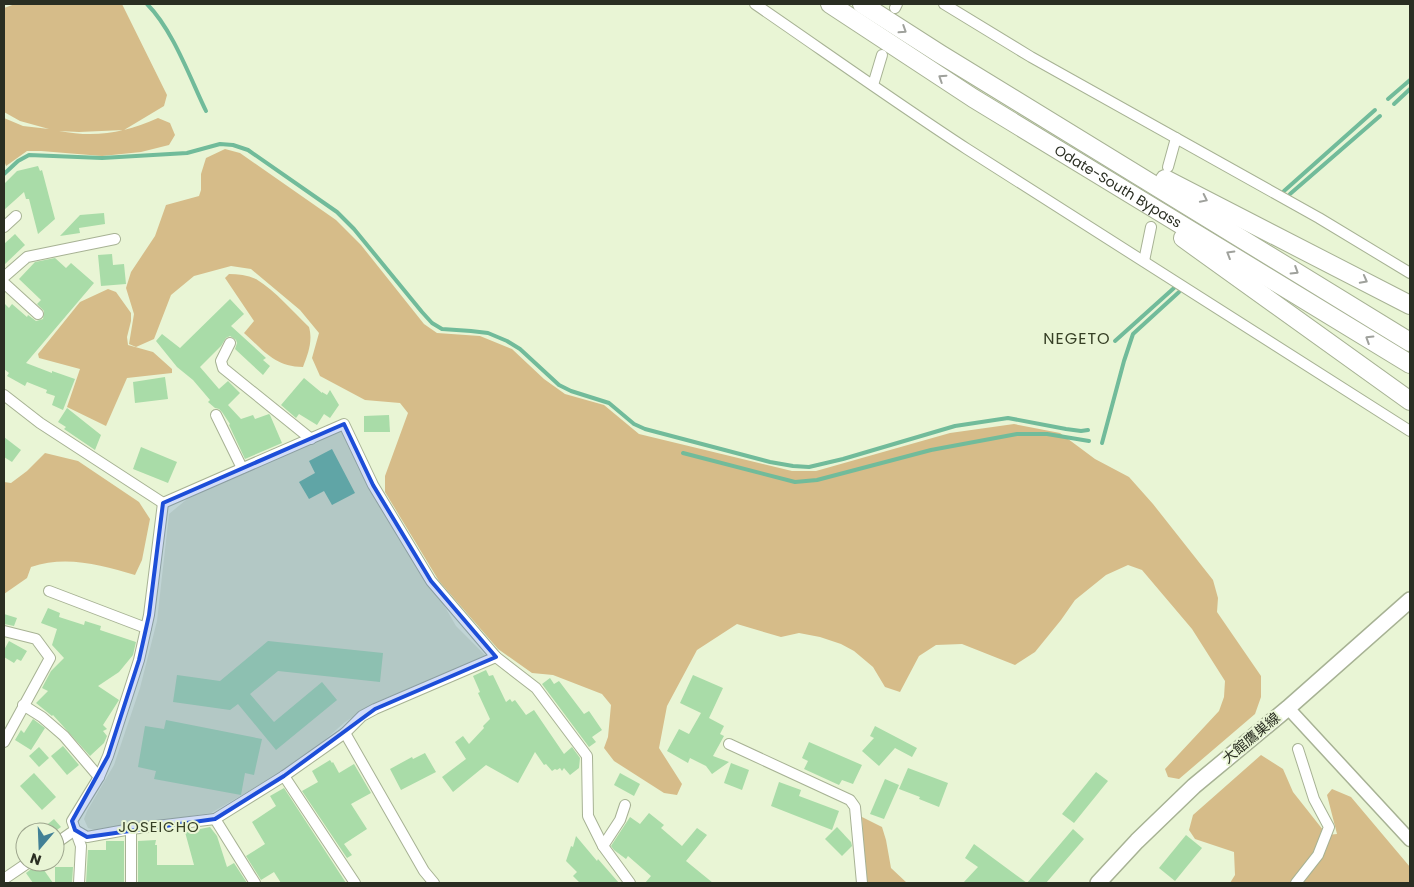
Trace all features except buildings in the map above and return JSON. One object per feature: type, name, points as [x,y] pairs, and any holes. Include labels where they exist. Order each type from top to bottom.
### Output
[{"type":"highway","name":"Odate-South Bypass","points":[[830,4],[973,98],[1410,364]]},
{"type":"highway","name":"Odate-South Bypass","points":[[862,4],[940,54],[1410,342]]},
{"type":"highway","points":[[973,98],[1162,223],[1410,401]]},
{"type":"highway","points":[[1021,103],[1410,305]]},
{"type":"main road","name":"大館鷹巣線","points":[[1098,883],[1137,841],[1194,786],[1288,708],[1410,600]]},
{"type":"street","points":[[755,4],[966,149],[1410,431]]},
{"type":"street","points":[[944,4],[1031,58],[1319,218],[1410,273]]},
{"type":"street","points":[[873,85],[882,56]]},
{"type":"street","points":[[1168,167],[1176,138]]},
{"type":"street","points":[[4,227],[16,216]]},
{"type":"street","points":[[1144,261],[1152,227]]},
{"type":"street","points":[[4,277],[26,256],[115,239]]},
{"type":"street","points":[[4,283],[38,314]]},
{"type":"street","points":[[230,343],[222,354],[223,368],[311,439]]},
{"type":"street","points":[[4,395],[40,423],[163,503]]},
{"type":"street","points":[[216,415],[242,468]]},
{"type":"street","points":[[163,503],[344,424],[373,485],[432,581],[496,657],[536,688],[587,756],[588,816],[604,846],[630,883]]},
{"type":"street","points":[[78,883],[81,846],[72,821],[108,756],[139,660],[149,615],[163,503]]},
{"type":"street","points":[[49,591],[146,628]]},
{"type":"street","points":[[4,631],[36,640],[50,658],[4,742]]},
{"type":"street","points":[[75,830],[87,837],[131,829],[215,819],[284,776],[345,733],[362,716],[496,657]]},
{"type":"street","points":[[23,705],[42,717],[64,736],[98,776]]},
{"type":"street","points":[[1288,708],[1410,840]]},
{"type":"street","points":[[345,733],[424,871],[434,883]]},
{"type":"street","points":[[729,744],[850,800],[855,806],[862,883]]},
{"type":"street","points":[[1296,883],[1318,855],[1329,827],[1314,799],[1298,748]]},
{"type":"street","points":[[284,776],[355,883]]},
{"type":"street","points":[[604,846],[620,820],[625,806]]},
{"type":"street","points":[[215,819],[255,883]]},
{"type":"street","points":[[130,883],[131,829]]},
{"type":"street","points":[[65,837],[75,830]]},
{"type":"street","points":[[4,880],[15,872]]},
{"type":"highlighted area","points":[[344,424],[373,485],[431,581],[496,657],[375,709],[284,776],[215,819],[87,837],[75,830],[72,821],[108,756],[139,660],[149,615],[163,503]]},
{"type":"shaded area","points":[[15,4],[122,4],[167,95],[164,106],[124,130],[158,118],[170,123],[175,135],[169,145],[141,152],[102,156],[27,151],[6,166],[4,160],[4,118],[23,126],[49,129],[20,121],[4,112],[4,8]],"holes":[[[123,130],[98,134],[59,131],[79,132]]]},
{"type":"shaded area","points":[[225,149],[240,153],[336,220],[361,245],[424,324],[437,333],[480,336],[512,349],[544,379],[565,394],[604,405],[639,434],[792,471],[816,471],[950,433],[1014,424],[1060,433],[1095,459],[1129,477],[1153,504],[1213,580],[1218,598],[1217,612],[1261,676],[1261,697],[1255,714],[1179,779],[1168,777],[1165,769],[1219,711],[1224,697],[1225,681],[1192,629],[1142,570],[1128,565],[1106,575],[1075,600],[1035,652],[1015,665],[962,644],[936,645],[919,656],[900,692],[885,687],[873,667],[854,651],[841,644],[799,633],[781,637],[737,624],[697,650],[667,706],[659,748],[682,784],[677,795],[664,793],[614,761],[604,748],[608,737],[611,705],[602,694],[553,675],[532,673],[498,649],[439,581],[385,492],[385,476],[408,413],[400,403],[365,400],[320,376],[312,358],[319,333],[300,310],[251,269],[231,266],[194,276],[171,295],[154,339],[136,347],[129,344],[134,314],[126,288],[131,272],[155,236],[166,205],[199,196],[201,174],[206,158]]},
{"type":"shaded area","points":[[229,274],[256,279],[309,327],[310,342],[303,367],[285,364],[270,357],[244,333],[254,321],[225,278]]},
{"type":"shaded area","points":[[108,289],[116,292],[131,313],[127,337],[128,345],[153,352],[172,369],[172,373],[127,378],[106,426],[67,407],[80,369],[39,358],[38,354],[80,302]]},
{"type":"shaded area","points":[[339,430],[344,431],[456,626],[487,657],[374,703],[345,722],[302,760],[211,813],[95,830],[88,828],[84,819],[114,765],[140,688],[157,621],[169,514],[192,495]]},
{"type":"shaded area","points":[[332,449],[355,493],[332,505],[324,491],[309,499],[299,482],[315,473],[309,461]]},
{"type":"shaded area","points":[[45,453],[78,461],[139,502],[150,519],[142,560],[135,575],[83,563],[44,563],[31,567],[27,578],[4,594],[4,482],[11,483],[27,471]]},
{"type":"shaded area","points":[[1261,755],[1283,769],[1293,792],[1327,835],[1337,834],[1327,795],[1332,789],[1351,797],[1410,867],[1410,883],[1230,883],[1235,875],[1234,852],[1195,839],[1189,830],[1193,815]]},
{"type":"shaded area","points":[[862,817],[882,827],[891,868],[907,883],[865,883]]},
{"type":"waterway","points":[[147,4],[165,27],[173,41],[206,111]]},
{"type":"waterway","points":[[1388,99],[1410,80]]},
{"type":"waterway","points":[[1394,104],[1410,89]]},
{"type":"waterway","points":[[1284,191],[1375,110]]},
{"type":"waterway","points":[[1290,194],[1380,116]]},
{"type":"waterway","points":[[4,174],[18,161],[29,155],[102,158],[187,153],[220,144],[233,145],[248,150],[337,212],[354,229],[422,312],[432,323],[442,329],[488,333],[507,341],[520,349],[559,385],[571,391],[609,403],[634,424],[645,429],[770,462],[809,467],[955,426],[1008,418],[1066,429],[1088,430]]},
{"type":"waterway","points":[[1115,341],[1174,288]]},
{"type":"waterway","points":[[1102,443],[1133,334],[1179,292]]},
{"type":"waterway","points":[[683,453],[795,482],[817,480],[931,450],[1017,434],[1047,434],[1089,441]]},
{"type":"district","name":"NEGETO","points":[[1077,338]]},
{"type":"district","name":"JOSEICHO","points":[[159,827]]}]
